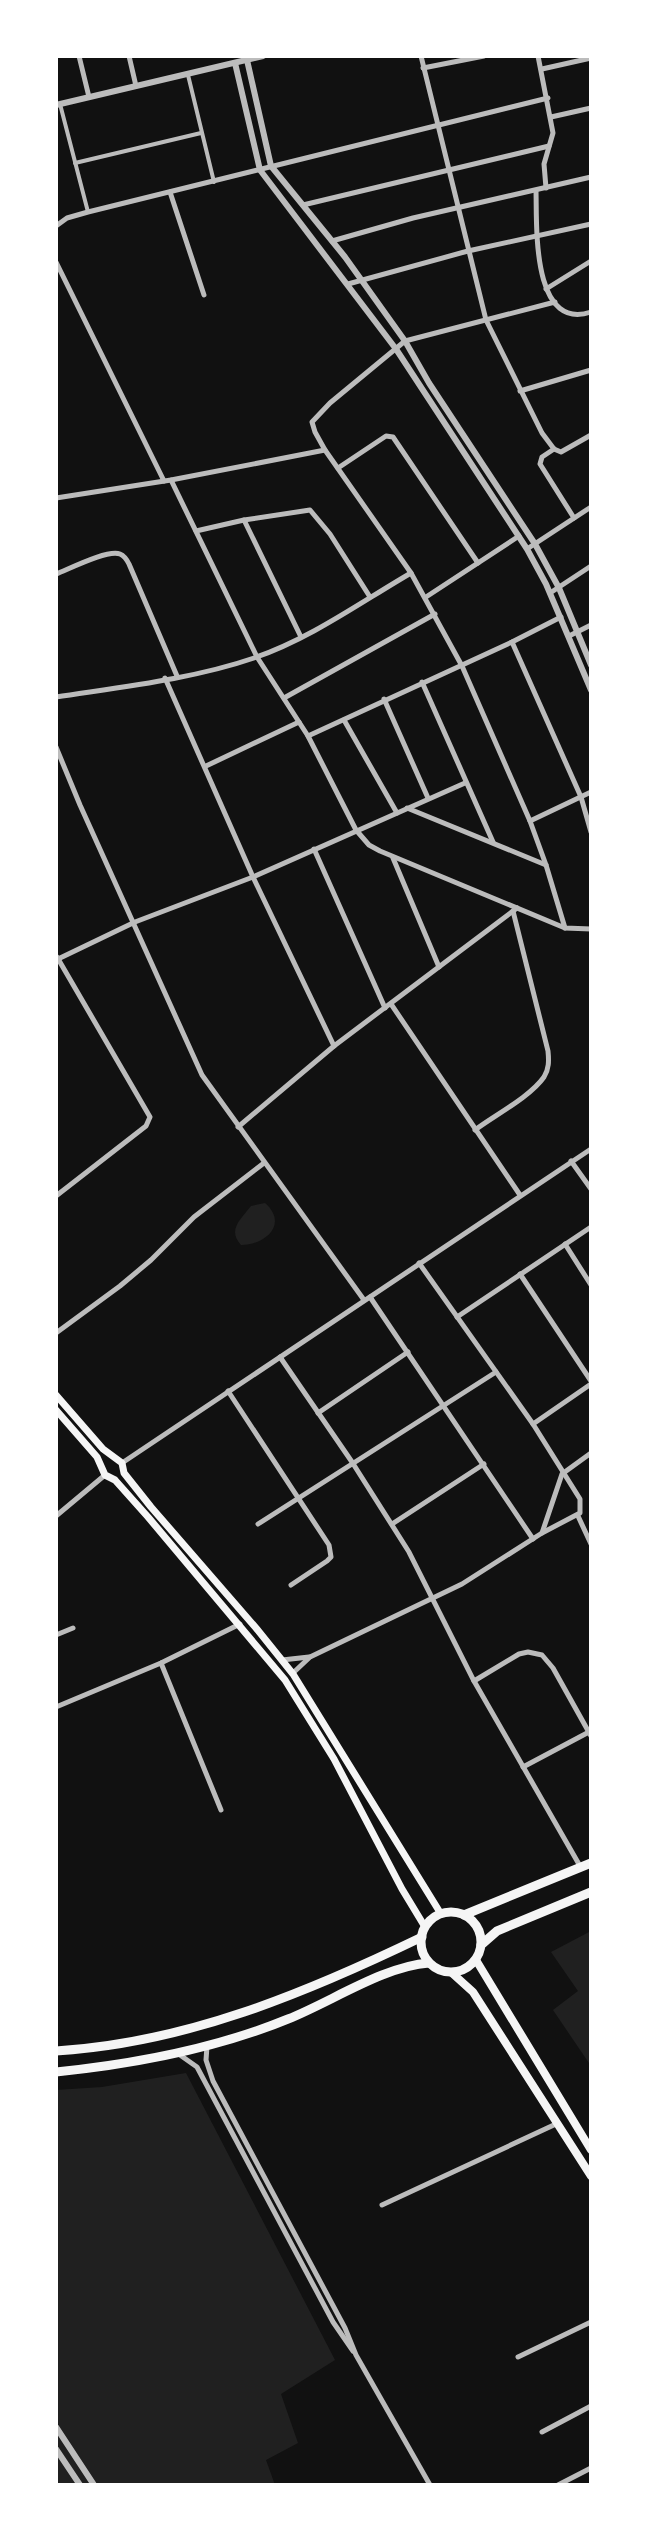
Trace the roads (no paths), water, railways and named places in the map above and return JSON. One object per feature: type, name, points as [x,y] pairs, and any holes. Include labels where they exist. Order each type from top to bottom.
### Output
[{"type":"highway","points":[[464,1915],[586,1865]]},
{"type":"highway","points":[[481,1945],[477,1927],[464,1915],[449,1912],[432,1919],[423,1932],[421,1946],[429,1963],[443,1972],[461,1971],[476,1960],[481,1945],[497,1931],[591,1892]]},
{"type":"highway","points":[[56,2051],[132,2041],[238,2016],[277,2002],[423,1932]]},
{"type":"highway","points":[[56,2072],[103,2067],[207,2045],[286,2020],[400,1967],[429,1963]]},
{"type":"main road","points":[[56,1395],[103,1449],[119,1461],[124,1473],[293,1674],[441,1914]]},
{"type":"main road","points":[[56,1410],[97,1457],[104,1472],[115,1480],[285,1680],[307,1713],[423,1932]]},
{"type":"main road","points":[[104,1472],[106,1462],[119,1461]]},
{"type":"main road","points":[[115,1480],[124,1473]]},
{"type":"main road","points":[[476,1960],[591,2150]]},
{"type":"main road","points":[[452,1973],[473,1992],[591,2176]]},
{"type":"street","points":[[79,56],[89,97]]},
{"type":"street","points":[[129,56],[136,86]]},
{"type":"street","points":[[88,212],[58,104],[263,56]]},
{"type":"street","points":[[421,56],[486,320],[542,433],[554,449],[561,452],[591,435]]},
{"type":"street","points":[[423,68],[484,56]]},
{"type":"street","points":[[538,56],[553,134],[544,164],[546,188]]},
{"type":"street","points":[[542,69],[591,58]]},
{"type":"street","points":[[247,60],[271,166],[332,241],[405,341],[429,383],[535,544],[559,588],[591,665]]},
{"type":"street","points":[[235,63],[260,170],[396,349],[519,536],[550,593],[591,690]]},
{"type":"street","points":[[188,74],[214,182]]},
{"type":"street","points":[[56,226],[67,218],[88,212],[548,98]]},
{"type":"street","points":[[551,117],[591,108]]},
{"type":"street","points":[[75,163],[201,133]]},
{"type":"street","points":[[303,205],[549,146]]},
{"type":"street","points":[[332,241],[413,218],[591,177]]},
{"type":"street","points":[[536,191],[537,258],[546,289],[555,302],[569,312],[591,312]]},
{"type":"street","points":[[170,192],[204,295]]},
{"type":"street","points":[[348,284],[468,251],[591,224]]},
{"type":"street","points":[[546,289],[591,261]]},
{"type":"street","points":[[56,262],[167,481],[196,531],[257,657],[308,736],[356,830],[369,845],[515,910],[565,928],[591,929]]},
{"type":"street","points":[[555,302],[405,341],[330,403],[312,422],[325,450],[426,597],[462,666],[530,821],[565,928]]},
{"type":"street","points":[[520,391],[591,370]]},
{"type":"street","points":[[338,468],[386,436],[393,437],[478,563]]},
{"type":"street","points":[[554,449],[542,457],[540,464],[574,518]]},
{"type":"street","points":[[56,498],[167,481],[325,450]]},
{"type":"street","points":[[527,549],[591,507]]},
{"type":"street","points":[[196,531],[310,510],[316,514],[370,597]]},
{"type":"street","points":[[244,520],[301,637]]},
{"type":"street","points":[[426,597],[519,536]]},
{"type":"street","points":[[56,574],[106,554],[123,556],[177,676]]},
{"type":"street","points":[[550,593],[591,566]]},
{"type":"street","points":[[56,697],[177,676],[257,657],[301,637],[411,573]]},
{"type":"street","points":[[284,698],[435,614]]},
{"type":"street","points":[[308,736],[561,617]]},
{"type":"street","points":[[569,636],[591,625]]},
{"type":"street","points":[[512,642],[581,797],[591,832]]},
{"type":"street","points":[[165,678],[253,877],[334,1046]]},
{"type":"street","points":[[422,682],[493,842]]},
{"type":"street","points":[[384,699],[428,798]]},
{"type":"street","points":[[344,720],[397,813]]},
{"type":"street","points":[[206,766],[299,722]]},
{"type":"street","points":[[56,747],[202,1075],[264,1163],[408,1352],[533,1539]]},
{"type":"street","points":[[56,1196],[146,1126],[150,1117],[57,958],[135,922],[253,877],[465,783]]},
{"type":"street","points":[[530,821],[591,792]]},
{"type":"street","points":[[407,808],[546,865]]},
{"type":"street","points":[[314,849],[388,1006],[520,1195]]},
{"type":"street","points":[[392,856],[439,967]]},
{"type":"street","points":[[238,1127],[334,1046],[515,910]]},
{"type":"street","points":[[475,1130],[534,1087],[549,1066],[515,910]]},
{"type":"street","points":[[119,1461],[591,1149]]},
{"type":"street","points":[[571,1161],[591,1189]]},
{"type":"street","points":[[56,1333],[120,1286],[194,1217],[264,1163]]},
{"type":"street","points":[[457,1317],[591,1227]]},
{"type":"street","points":[[565,1244],[591,1285]]},
{"type":"street","points":[[419,1263],[533,1424],[575,1493],[581,1507],[578,1516],[591,1544]]},
{"type":"street","points":[[520,1274],[591,1383],[533,1424]]},
{"type":"street","points":[[318,1413],[408,1352]]},
{"type":"street","points":[[280,1357],[392,1524],[474,1681],[523,1767],[586,1865]]},
{"type":"street","points":[[258,1524],[496,1372]]},
{"type":"street","points":[[228,1391],[331,1552],[327,1561],[291,1585]]},
{"type":"street","points":[[542,1533],[562,1474],[591,1453]]},
{"type":"street","points":[[392,1524],[484,1464]]},
{"type":"street","points":[[56,1516],[104,1472]]},
{"type":"street","points":[[293,1674],[310,1657],[473,1578],[542,1533],[578,1516]]},
{"type":"street","points":[[56,1707],[161,1663],[240,1624]]},
{"type":"street","points":[[56,1635],[73,1628]]},
{"type":"street","points":[[474,1681],[519,1654],[528,1652],[542,1655],[553,1668],[590,1734],[523,1767]]},
{"type":"street","points":[[282,1660],[310,1657]]},
{"type":"street","points":[[161,1663],[221,1810]]},
{"type":"street","points":[[207,2045],[206,2060],[213,2081],[345,2328],[356,2355]]},
{"type":"street","points":[[175,2054],[187,2058],[197,2067],[333,2322],[356,2355],[430,2485]]},
{"type":"street","points":[[382,2205],[556,2124]]},
{"type":"street","points":[[518,2357],[591,2322]]},
{"type":"street","points":[[542,2432],[591,2406]]},
{"type":"street","points":[[56,2427],[94,2485]]},
{"type":"street","points":[[56,2449],[80,2485]]},
{"type":"street","points":[[558,2485],[591,2468]]},
{"type":"street","points":[[576,2476],[581,2485]]}]
